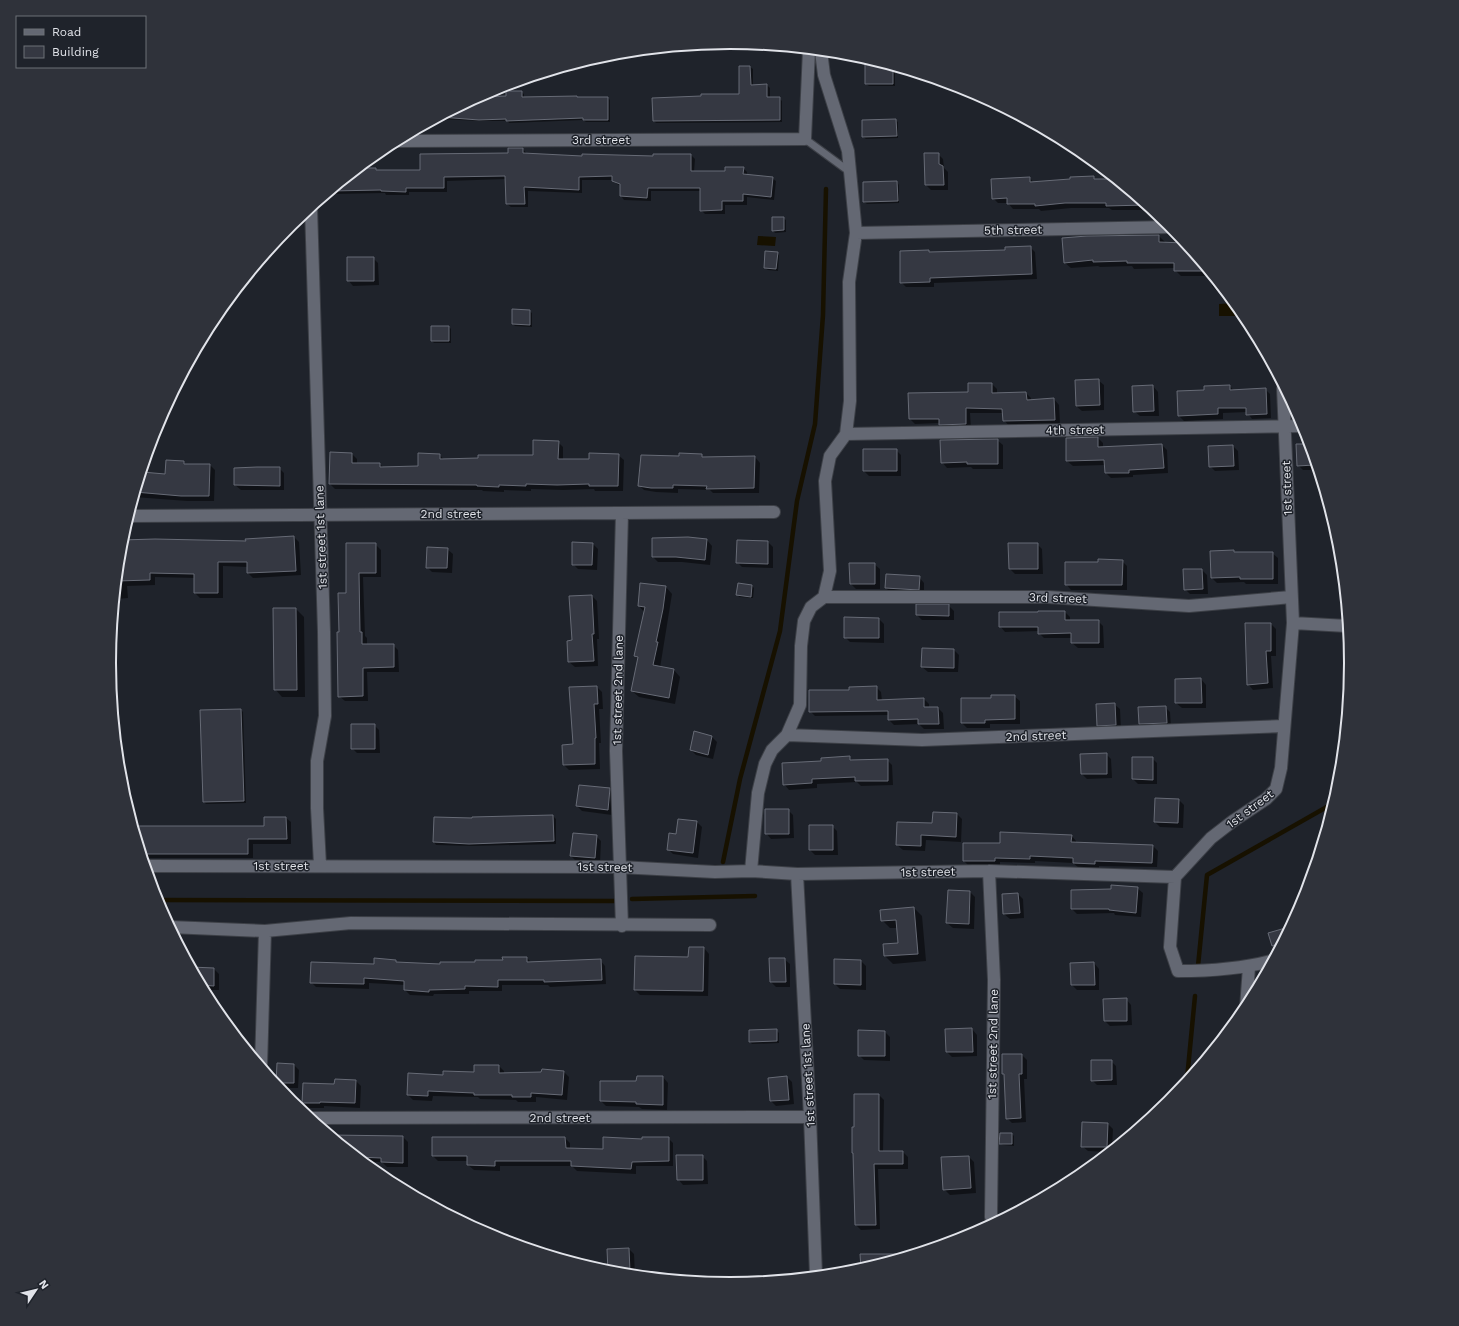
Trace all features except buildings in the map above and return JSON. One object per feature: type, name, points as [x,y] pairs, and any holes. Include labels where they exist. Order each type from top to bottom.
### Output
[{"type":"street","points":[[806,139],[809,54]]},
{"type":"street","points":[[751,870],[758,793],[765,764],[772,750],[787,735],[800,705],[801,646],[804,622],[811,607],[824,597],[830,571],[825,482],[830,456],[846,434],[850,401],[849,282],[856,233],[848,151],[824,75],[822,56]]},
{"type":"street","name":"3rd street","points":[[406,141],[806,139]]},
{"type":"street","name":"1st street 1st lane","points":[[311,214],[324,632],[325,716],[317,761],[317,808],[320,866]]},
{"type":"street","name":"5th street","points":[[856,233],[1162,227]]},
{"type":"street","name":"1st street","points":[[150,866],[619,866],[715,872],[751,870],[797,874],[989,871],[1175,877],[1211,838],[1266,799],[1276,789],[1281,768],[1293,623],[1284,400]]},
{"type":"street","name":"4th street","points":[[846,434],[1296,426]]},
{"type":"street","name":"2nd street","points":[[133,516],[774,512]]},
{"type":"street","name":"1st street 2nd lane","points":[[622,513],[616,751],[622,926]]},
{"type":"street","name":"3rd street","points":[[824,597],[1048,597],[1189,606],[1291,597]]},
{"type":"street","points":[[1293,623],[1342,626]]},
{"type":"street","name":"2nd street","points":[[787,735],[922,740],[1284,726]]},
{"type":"street","name":"1st street 2nd lane","points":[[989,871],[994,980],[991,1217]]},
{"type":"street","name":"1st street 1st lane","points":[[797,874],[810,1117],[816,1271]]},
{"type":"street","points":[[1175,877],[1170,947],[1178,970],[1202,971],[1248,967],[1265,963]]},
{"type":"street","points":[[175,927],[265,931],[351,923],[622,926],[710,925]]},
{"type":"street","points":[[261,1060],[265,931]]},
{"type":"street","points":[[1247,993],[1248,967]]},
{"type":"street","name":"2nd street","points":[[317,1118],[810,1117]]},
{"type":"lane","points":[[806,139],[850,172]]},
{"type":"shaded area","points":[[758,236],[776,237],[775,246],[757,245]]},
{"type":"shaded area","points":[[1227,303],[1236,316],[1219,316],[1219,304]]},
{"type":"waterway","points":[[723,862],[740,779],[780,631],[797,501],[815,424],[823,315],[826,189]]},
{"type":"waterway","points":[[1198,966],[1207,875],[1326,807]]},
{"type":"waterway","points":[[632,899],[755,896]]},
{"type":"waterway","points":[[163,900],[618,901]]},
{"type":"waterway","points":[[1188,1072],[1195,996]]}]
